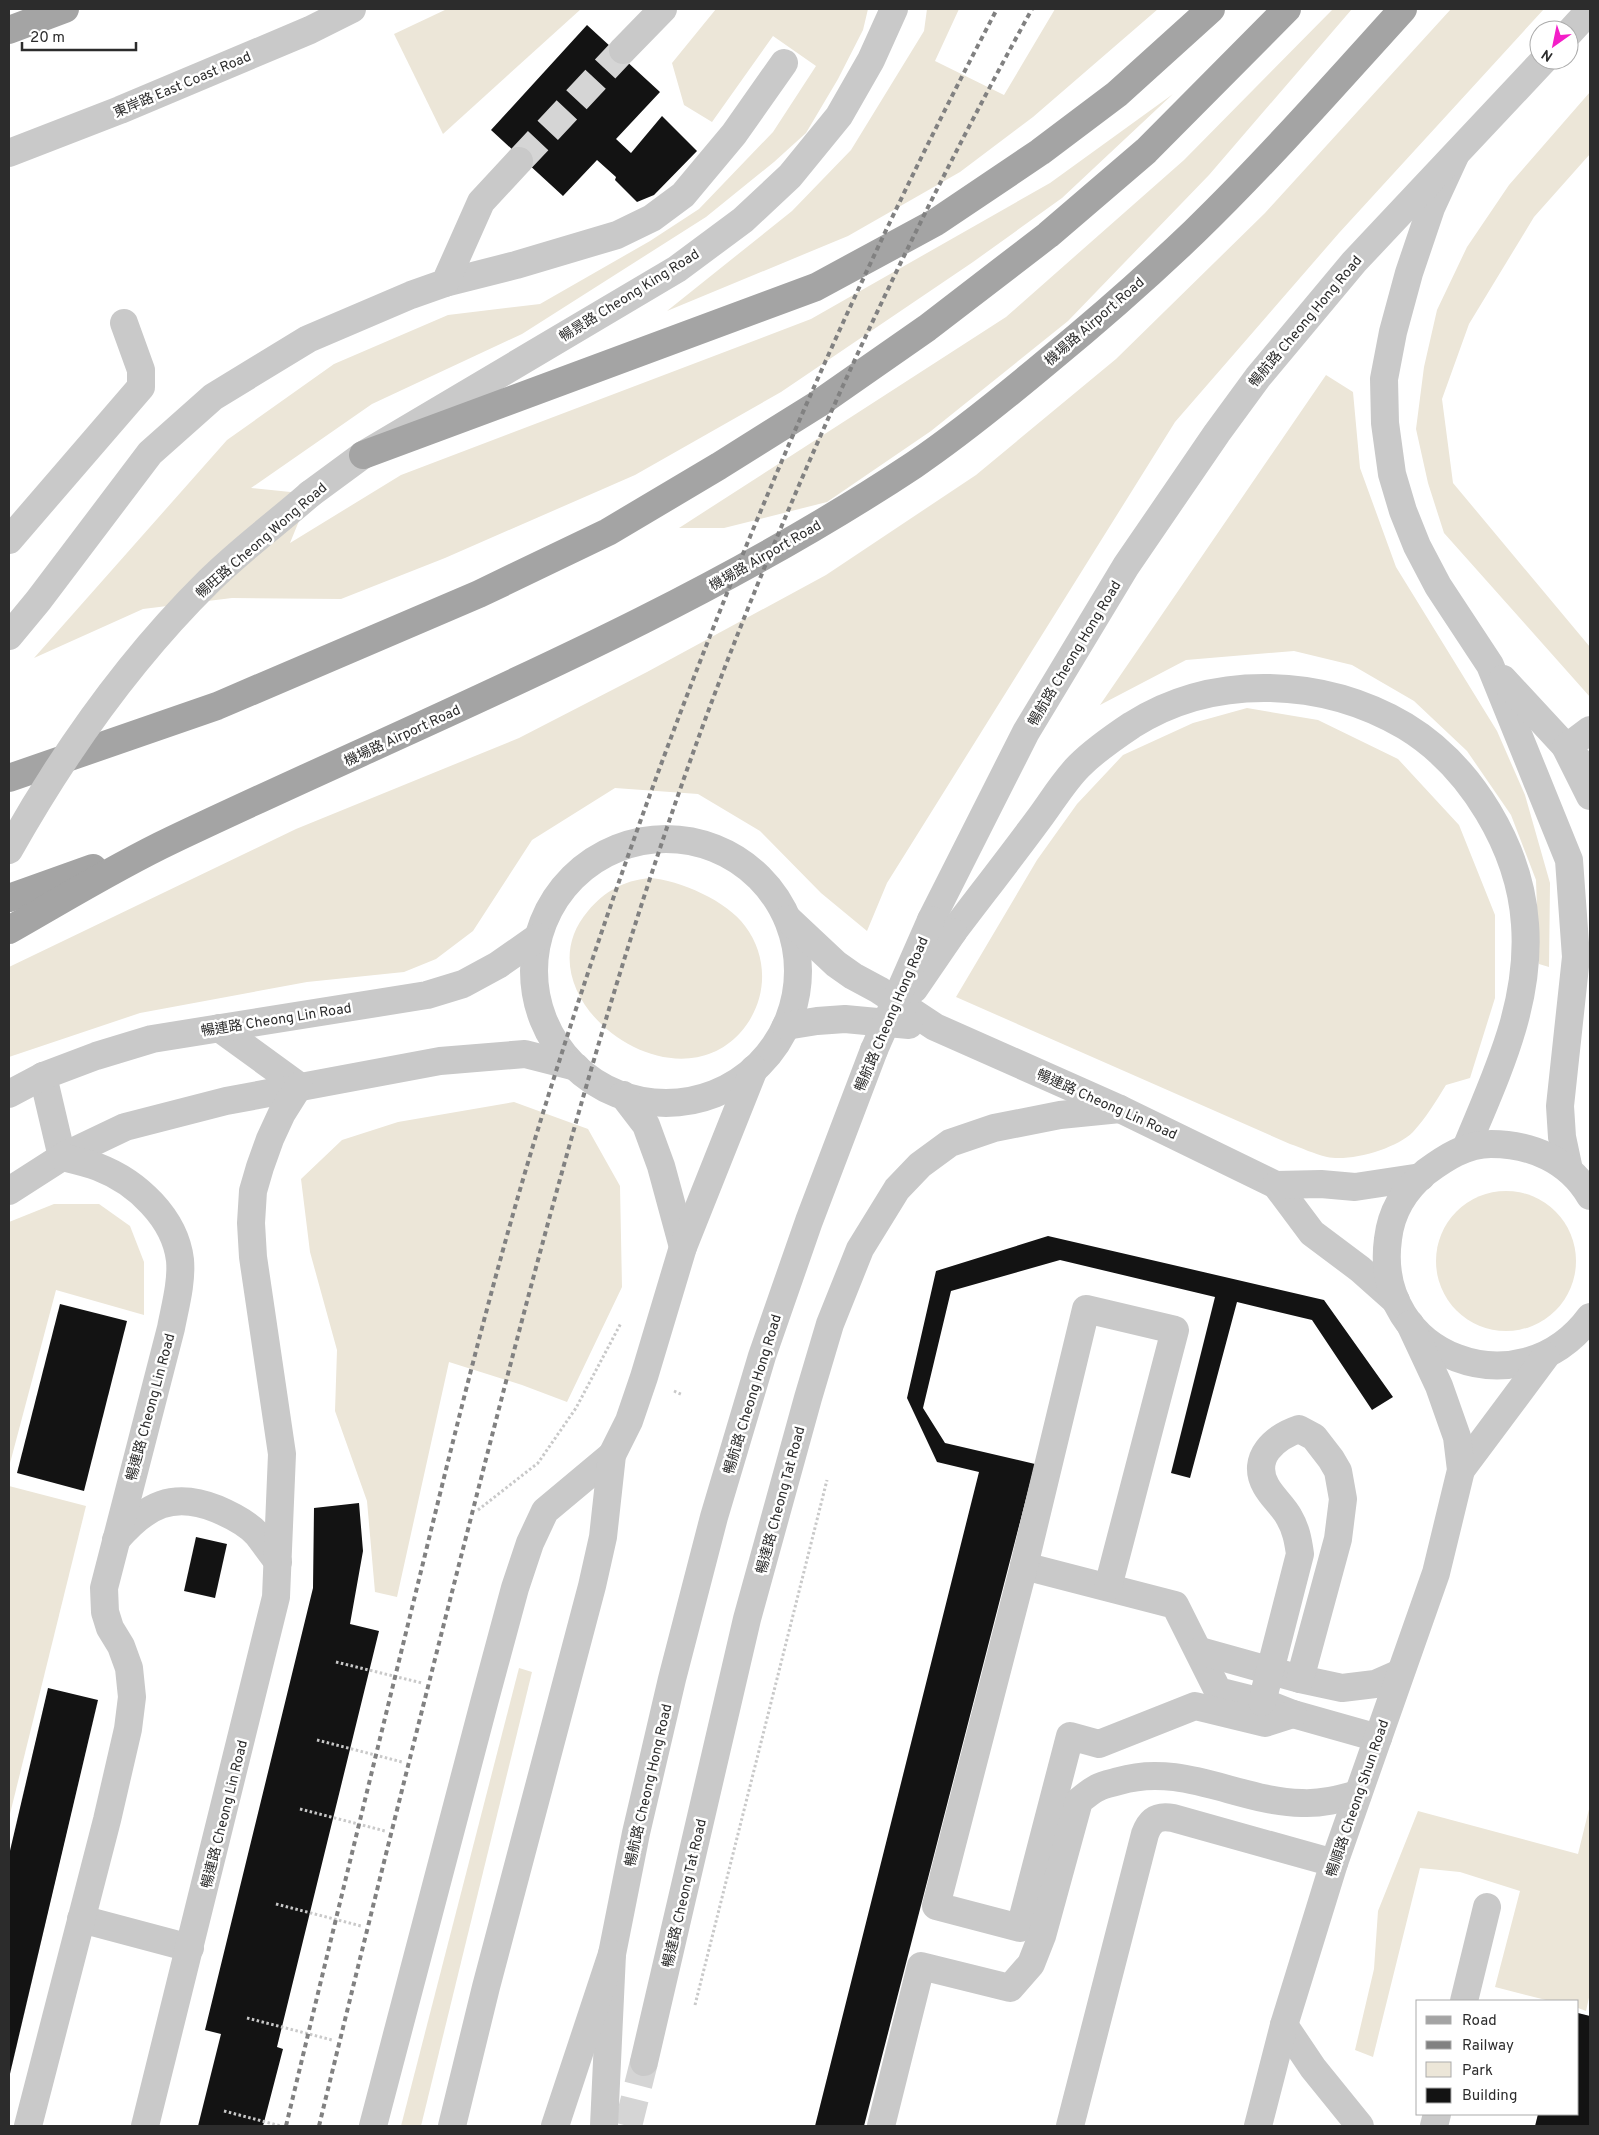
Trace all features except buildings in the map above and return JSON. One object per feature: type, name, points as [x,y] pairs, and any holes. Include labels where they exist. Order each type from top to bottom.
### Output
[{"type":"main road","points":[[9,30],[65,9]]},
{"type":"main road","points":[[363,455],[816,287],[936,222],[1040,152],[1117,94],[1211,9]]},
{"type":"main road","points":[[9,778],[217,706],[479,594],[608,532],[719,466],[818,404],[926,328],[1048,235],[1146,151],[1287,9]]},
{"type":"main road","name":"機場路 Airport Road","points":[[9,930],[168,842],[501,689],[707,588],[823,521],[915,464],[996,404],[1107,312],[1196,230],[1326,94],[1403,9]]},
{"type":"main road","points":[[9,898],[168,842]]},
{"type":"street","name":"東岸路 East Coast Road","points":[[9,153],[138,102],[310,30],[352,9]]},
{"type":"street","points":[[623,50],[663,9]]},
{"type":"street","name":"暢景路 Cheong King Road","points":[[363,455],[677,269],[743,220],[790,176],[839,116],[871,60],[894,9]]},
{"type":"street","points":[[1579,22],[1590,10]]},
{"type":"street","points":[[9,636],[38,601],[150,452],[213,397],[308,339],[411,295],[445,283],[516,265],[616,235],[652,218],[684,195],[734,134],[784,63]]},
{"type":"street","name":"暢航路 Cheong Hong Road","points":[[555,2126],[612,1954],[636,1833],[714,1517],[762,1356],[809,1221],[874,1050],[942,926],[1026,732],[1126,566],[1161,514],[1258,377],[1298,327],[1354,262],[1535,70]]},
{"type":"street","points":[[1455,156],[1431,208],[1392,332],[1384,379],[1383,406],[1392,474],[1403,511],[1417,546],[1438,586],[1490,665],[1590,774]]},
{"type":"street","points":[[445,283],[481,202],[519,161]]},
{"type":"street","points":[[9,540],[142,387],[141,370],[124,323]]},
{"type":"street","name":"暢旺路 Cheong Wong Road","points":[[9,850],[53,775],[82,731],[153,640],[211,580],[310,494],[363,455]]},
{"type":"street","points":[[1490,665],[1569,860],[1576,957],[1560,1106],[1562,1137],[1569,1170]]},
{"type":"street","points":[[942,926],[1078,767],[1134,724],[1186,700],[1216,692],[1246,688],[1290,689],[1327,694],[1379,713],[1406,727],[1431,746],[1454,767],[1471,788],[1501,838],[1520,890],[1525,922],[1526,953],[1517,1018],[1500,1066],[1466,1148]]},
{"type":"street","points":[[1566,748],[1590,730]]},
{"type":"street","points":[[1566,748],[1590,796]]},
{"type":"street","points":[[674,838],[710,846],[743,863],[769,888],[788,919],[797,955],[797,991],[786,1026],[773,1051],[754,1069],[731,1085],[706,1096],[688,1100],[650,1102],[623,1095],[596,1083],[576,1067],[560,1049],[538,1005],[534,983],[534,960],[538,937],[551,903],[574,874],[612,850],[638,841],[674,838]]},
{"type":"street","name":"暢連路 Cheong Lin Road","points":[[788,919],[836,964],[935,1027],[1120,1109],[1276,1185],[1312,1233],[1348,1260],[1403,1312],[1429,1343],[1452,1356],[1477,1364],[1501,1366],[1524,1363],[1567,1344]]},
{"type":"street","name":"暢連路 Cheong Lin Road","points":[[9,1094],[43,1076],[152,1038],[427,995],[463,984],[490,970],[538,937]]},
{"type":"street","name":"暢連路 Cheong Lin Road","points":[[786,1026],[817,1020],[845,1019],[935,1027]]},
{"type":"street","points":[[219,1028],[299,1086]]},
{"type":"street","points":[[9,1191],[62,1157],[125,1127],[226,1101],[440,1061],[525,1054],[576,1067]]},
{"type":"street","points":[[452,2126],[594,1578],[603,1537],[612,1456],[630,1421],[683,1247],[754,1069]]},
{"type":"street","points":[[43,1076],[62,1157]]},
{"type":"street","name":"暢連路 Cheong Lin Road","points":[[145,2126],[276,1597],[282,1454],[252,1257],[251,1223],[253,1191],[262,1160],[282,1113],[299,1086]]},
{"type":"street","points":[[623,1095],[646,1125],[661,1166],[683,1247]]},
{"type":"street","name":"暢達路 Cheong Tat Road","points":[[644,2062],[747,1619],[830,1324],[860,1249],[896,1190],[920,1165],[950,1143],[994,1128],[1032,1120],[1120,1109]]},
{"type":"street","name":"暢順路 Cheong Shun Road","points":[[1258,2126],[1284,2025],[1334,1863],[1436,1573],[1461,1470],[1457,1437],[1439,1386],[1403,1312],[1389,1278],[1386,1253],[1389,1229],[1401,1199],[1421,1177],[1441,1161],[1466,1148],[1487,1144],[1510,1144],[1531,1149],[1551,1158],[1569,1170],[1584,1185],[1590,1196]]},
{"type":"street","name":"暢連路 Cheong Lin Road","points":[[28,2126],[82,1919],[128,1729],[132,1697],[128,1668],[121,1646],[110,1628],[105,1612],[104,1588],[171,1328],[178,1289],[180,1262],[177,1243],[160,1212],[134,1187],[99,1168],[62,1157]]},
{"type":"street","name":"暢連路 Cheong Lin Road","points":[[1276,1185],[1321,1184],[1355,1188],[1421,1177]]},
{"type":"street","points":[[1108,1587],[1175,1330],[1086,1308],[1024,1566],[936,1906],[1020,1928],[1070,1736],[1100,1744],[1195,1706],[1264,1723],[1293,1714]]},
{"type":"street","name":"暢順路 Cheong Shun Road","points":[[1461,1470],[1590,1316]]},
{"type":"street","points":[[1262,1702],[1300,1554],[1298,1534],[1289,1516],[1265,1485],[1261,1472],[1262,1456],[1273,1442],[1289,1432],[1299,1429],[1314,1437],[1331,1459],[1338,1472],[1343,1499],[1338,1539],[1300,1679]]},
{"type":"street","points":[[373,2126],[514,1588],[530,1543],[545,1511],[612,1456]]},
{"type":"street","name":"暢連路 Cheong Lin Road","points":[[115,1541],[132,1521],[155,1506],[175,1500],[202,1503],[229,1514],[256,1533],[278,1562]]},
{"type":"street","points":[[1024,1566],[1176,1605],[1218,1691],[1262,1702],[1293,1714],[1378,1738]]},
{"type":"street","points":[[1200,1651],[1300,1679],[1342,1688],[1375,1684],[1400,1673]]},
{"type":"street","points":[[881,2126],[921,1966],[1010,1988],[1031,1964],[1042,1936],[1078,1800],[1099,1787],[1127,1778],[1151,1775],[1181,1777],[1270,1800],[1302,1804],[1331,1802],[1358,1794]]},
{"type":"street","points":[[1070,2126],[1146,1834],[1149,1825],[1155,1818],[1164,1816],[1173,1818],[1334,1863]]},
{"type":"street","points":[[1464,2000],[1487,1907]]},
{"type":"street","points":[[82,1919],[190,1948]]},
{"type":"street","points":[[604,2126],[612,1954]]},
{"type":"street","points":[[1284,2025],[1313,2068],[1360,2126]]},
{"type":"path","points":[[478,1510],[538,1464],[576,1408],[621,1323]]},
{"type":"path","points":[[693,2012],[827,1480]]},
{"type":"path","points":[[336,1662],[422,1683]]},
{"type":"path","points":[[317,1740],[402,1762]]},
{"type":"path","points":[[300,1809],[385,1831]]},
{"type":"path","points":[[276,1904],[361,1926]]},
{"type":"path","points":[[247,2018],[332,2040]]},
{"type":"path","points":[[224,2111],[281,2126]]},
{"type":"green space","points":[[447,9],[581,9],[443,134],[394,34]]},
{"type":"green space","points":[[716,9],[868,9],[863,30],[838,79],[806,133],[774,162],[706,217],[522,334],[372,404],[251,488],[310,494],[290,543],[401,475],[811,319],[1050,183],[1173,94],[1062,198],[973,262],[781,392],[635,475],[445,558],[341,599],[232,598],[143,609],[34,658],[227,440],[334,364],[448,315],[540,304],[650,241],[699,209],[773,132],[816,66],[773,36],[712,122],[684,105],[672,63]]},
{"type":"green space","points":[[927,9],[959,9],[935,61],[1004,95],[1055,9],[1158,9],[1033,117],[960,172],[848,236],[667,311],[792,211],[851,150],[924,31]]},
{"type":"green space","points":[[1333,9],[1352,9],[1209,175],[1068,321],[931,431],[827,502],[724,528],[679,528],[1006,317],[1184,160]]},
{"type":"green space","points":[[1451,9],[1544,9],[1534,20],[1529,20],[1529,25],[1339,233],[1175,422],[887,883],[867,931],[821,893],[760,831],[698,794],[615,788],[532,840],[473,931],[436,959],[404,972],[307,982],[140,1013],[9,1057],[9,967],[296,829],[519,738],[647,672],[826,575],[976,475],[1116,359],[1265,213]]},
{"type":"green space","points":[[1590,92],[1590,154],[1534,217],[1469,324],[1442,399],[1453,483],[1590,647],[1590,697],[1444,533],[1428,483],[1416,429],[1424,367],[1437,310],[1467,247],[1509,185]]},
{"type":"green space","points":[[1326,375],[1353,392],[1360,468],[1396,567],[1497,731],[1525,795],[1550,883],[1549,967],[1539,964],[1536,880],[1511,815],[1467,751],[1414,701],[1352,665],[1294,651],[1186,660],[1100,705]]},
{"type":"green space","points":[[1247,708],[1318,720],[1398,759],[1459,825],[1495,915],[1495,998],[1470,1078],[1446,1085],[1427,1115],[1413,1132],[1396,1144],[1372,1153],[1348,1158],[1337,1158],[1313,1153],[956,997],[1037,860],[1077,804],[1123,755],[1193,723]]},
{"type":"green space","points":[[649,878],[688,887],[727,908],[745,926],[759,952],[762,966],[762,981],[756,1008],[740,1033],[710,1054],[676,1059],[642,1051],[611,1032],[586,1007],[572,976],[571,943],[588,911],[615,888],[640,879]]},
{"type":"green space","points":[[514,1102],[588,1129],[620,1186],[622,1287],[567,1402],[522,1385],[449,1362],[397,1597],[375,1592],[367,1501],[335,1411],[337,1350],[310,1252],[301,1179],[342,1140],[398,1122]]},
{"type":"green space","points":[[1506,1191],[1520,1192],[1533,1196],[1556,1211],[1571,1234],[1575,1247],[1575,1275],[1571,1288],[1556,1311],[1533,1326],[1520,1330],[1506,1331],[1492,1330],[1479,1326],[1456,1311],[1441,1288],[1437,1275],[1436,1261],[1437,1247],[1441,1234],[1456,1211],[1479,1196],[1492,1192]]},
{"type":"green space","points":[[54,1204],[99,1204],[130,1226],[144,1262],[144,1315],[56,1290],[9,1467],[9,1222]]},
{"type":"green space","points":[[9,1486],[86,1506],[9,1818]]},
{"type":"green space","points":[[519,1668],[532,1672],[421,2126],[401,2126]]},
{"type":"green space","points":[[1590,1805],[1590,1993],[1586,2011],[1579,2008],[1579,2000],[1546,2000],[1495,1987],[1520,1891],[1460,1872],[1420,1868],[1373,2057],[1355,2050],[1374,1969],[1378,1911],[1418,1811],[1578,1854]]},
{"type":"tunnel","points":[[519,161],[623,50]]},
{"type":"tunnel","points":[[628,2126],[644,2062]]},
{"type":"railway","points":[[286,2126],[475,1355],[509,1227],[592,959],[692,682],[747,544],[805,408],[866,274],[930,141],[997,9]]},
{"type":"railway","points":[[319,2126],[422,1709],[536,1266],[590,1073],[649,882],[715,693],[749,605],[823,431],[902,260],[987,92],[1032,9]]}]
